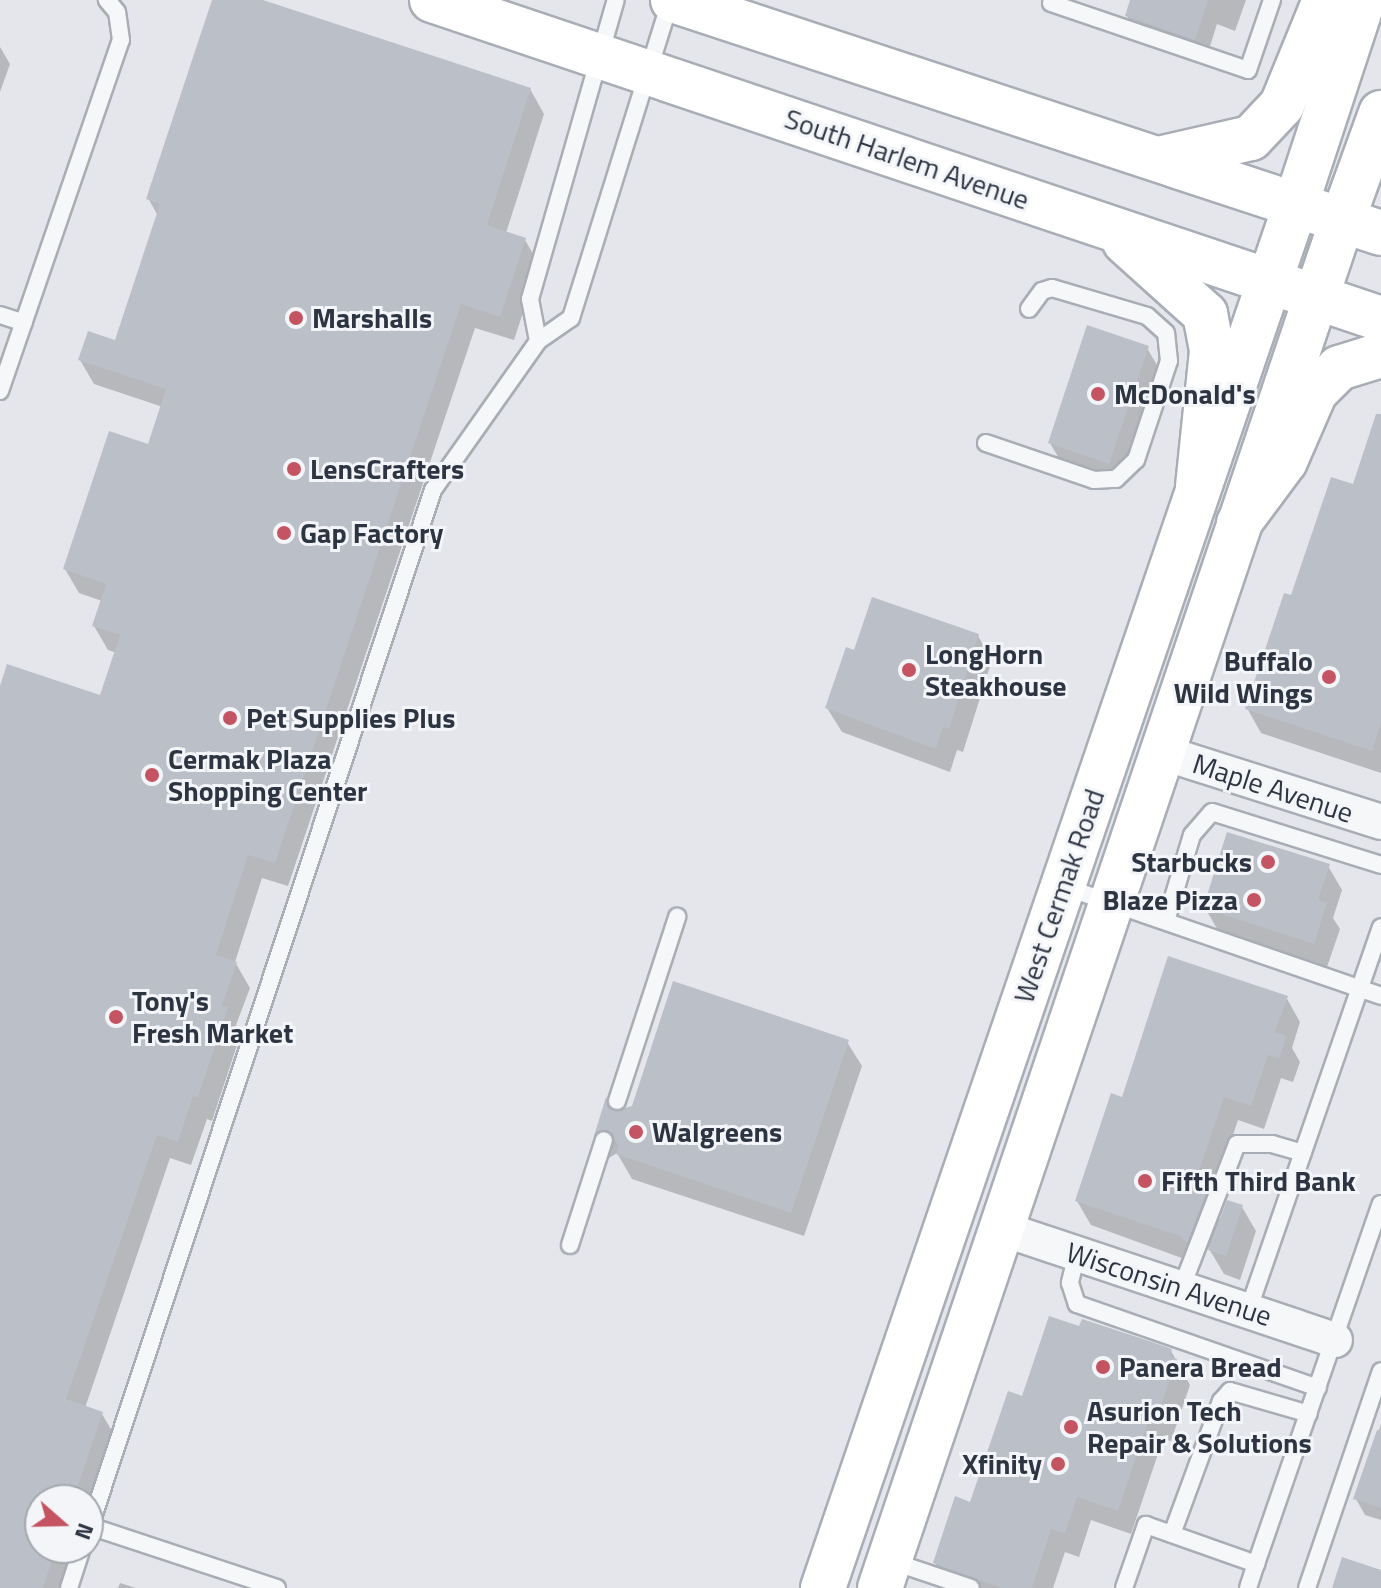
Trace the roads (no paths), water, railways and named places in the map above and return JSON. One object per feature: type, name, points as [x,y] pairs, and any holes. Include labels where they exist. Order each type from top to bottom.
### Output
[{"type":"main road","name":"South Harlem Avenue","points":[[432,0],[1381,319]]},
{"type":"main road","points":[[672,0],[1362,227]]},
{"type":"main road","points":[[1159,159],[1251,138],[1282,105],[1325,0]]},
{"type":"main road","name":"West Cermak Road","points":[[823,1588],[1054,883],[1198,487],[1363,0]]},
{"type":"main road","name":"West Cermak Road","points":[[885,1574],[1164,753],[1315,297],[1362,227],[1381,113]]},
{"type":"main road","points":[[1108,228],[1205,314],[1212,351],[1198,487]]},
{"type":"main road","points":[[1239,523],[1285,461],[1315,392],[1339,368],[1381,355]]},
{"type":"street","name":"Maple Avenue","points":[[1164,753],[1381,822]]},
{"type":"street","name":"Wisconsin Avenue","points":[[1003,1229],[1335,1340]]},
{"type":"lane","points":[[0,391],[121,40],[117,12],[107,0]]},
{"type":"lane","points":[[538,341],[530,299],[597,54],[616,0]]},
{"type":"lane","points":[[104,1484],[433,490],[538,341],[571,318],[672,0]]},
{"type":"lane","points":[[1051,3],[1248,70],[1272,0]]},
{"type":"lane","points":[[986,443],[1094,480],[1116,479],[1136,460],[1169,361],[1166,333],[1147,316],[1052,288],[1042,291],[1029,309]]},
{"type":"lane","points":[[0,315],[24,323]]},
{"type":"lane","points":[[1166,921],[1192,835],[1212,812],[1381,865]]},
{"type":"lane","points":[[1054,883],[1381,996]]},
{"type":"lane","points":[[617,1101],[677,917]]},
{"type":"lane","points":[[1248,1311],[1381,927]]},
{"type":"lane","points":[[570,1245],[604,1140]]},
{"type":"lane","points":[[1181,1289],[1237,1144],[1272,1144],[1303,1153]]},
{"type":"lane","points":[[1248,1588],[1381,1204]]},
{"type":"lane","points":[[1077,1254],[1070,1283],[1077,1304],[1318,1388]]},
{"type":"lane","points":[[1307,1588],[1381,1371]]},
{"type":"lane","points":[[1172,1534],[1221,1401],[1230,1391],[1309,1414]]},
{"type":"lane","points":[[1124,1588],[1146,1525],[1256,1564]]},
{"type":"lane","points":[[104,1533],[277,1588]]},
{"type":"lane","points":[[69,1588],[77,1564]]},
{"type":"lane","points":[[885,1574],[971,1588]]},
{"type":"place","name":"Marshalls","points":[[296,318]]},
{"type":"place","name":"McDonald's","points":[[1098,394]]},
{"type":"place","name":"LensCrafters","points":[[294,469]]},
{"type":"place","name":"Gap Factory","points":[[284,533]]},
{"type":"place","name":"LongHorn Steakhouse","points":[[909,670]]},
{"type":"place","name":"Buffalo Wild Wings","points":[[1329,677]]},
{"type":"place","name":"Pet Supplies Plus","points":[[230,718]]},
{"type":"place","name":"Cermak Plaza Shopping Center","points":[[152,775]]},
{"type":"place","name":"Starbucks","points":[[1268,862]]},
{"type":"place","name":"Blaze Pizza","points":[[1254,900]]},
{"type":"place","name":"Tony's Fresh Market","points":[[116,1017]]},
{"type":"place","name":"Walgreens","points":[[636,1132]]},
{"type":"place","name":"Fifth Third Bank","points":[[1145,1181]]},
{"type":"place","name":"Panera Bread","points":[[1103,1367]]},
{"type":"place","name":"Asurion Tech Repair & Solutions","points":[[1071,1427]]},
{"type":"place","name":"Xfinity","points":[[1058,1464]]}]
